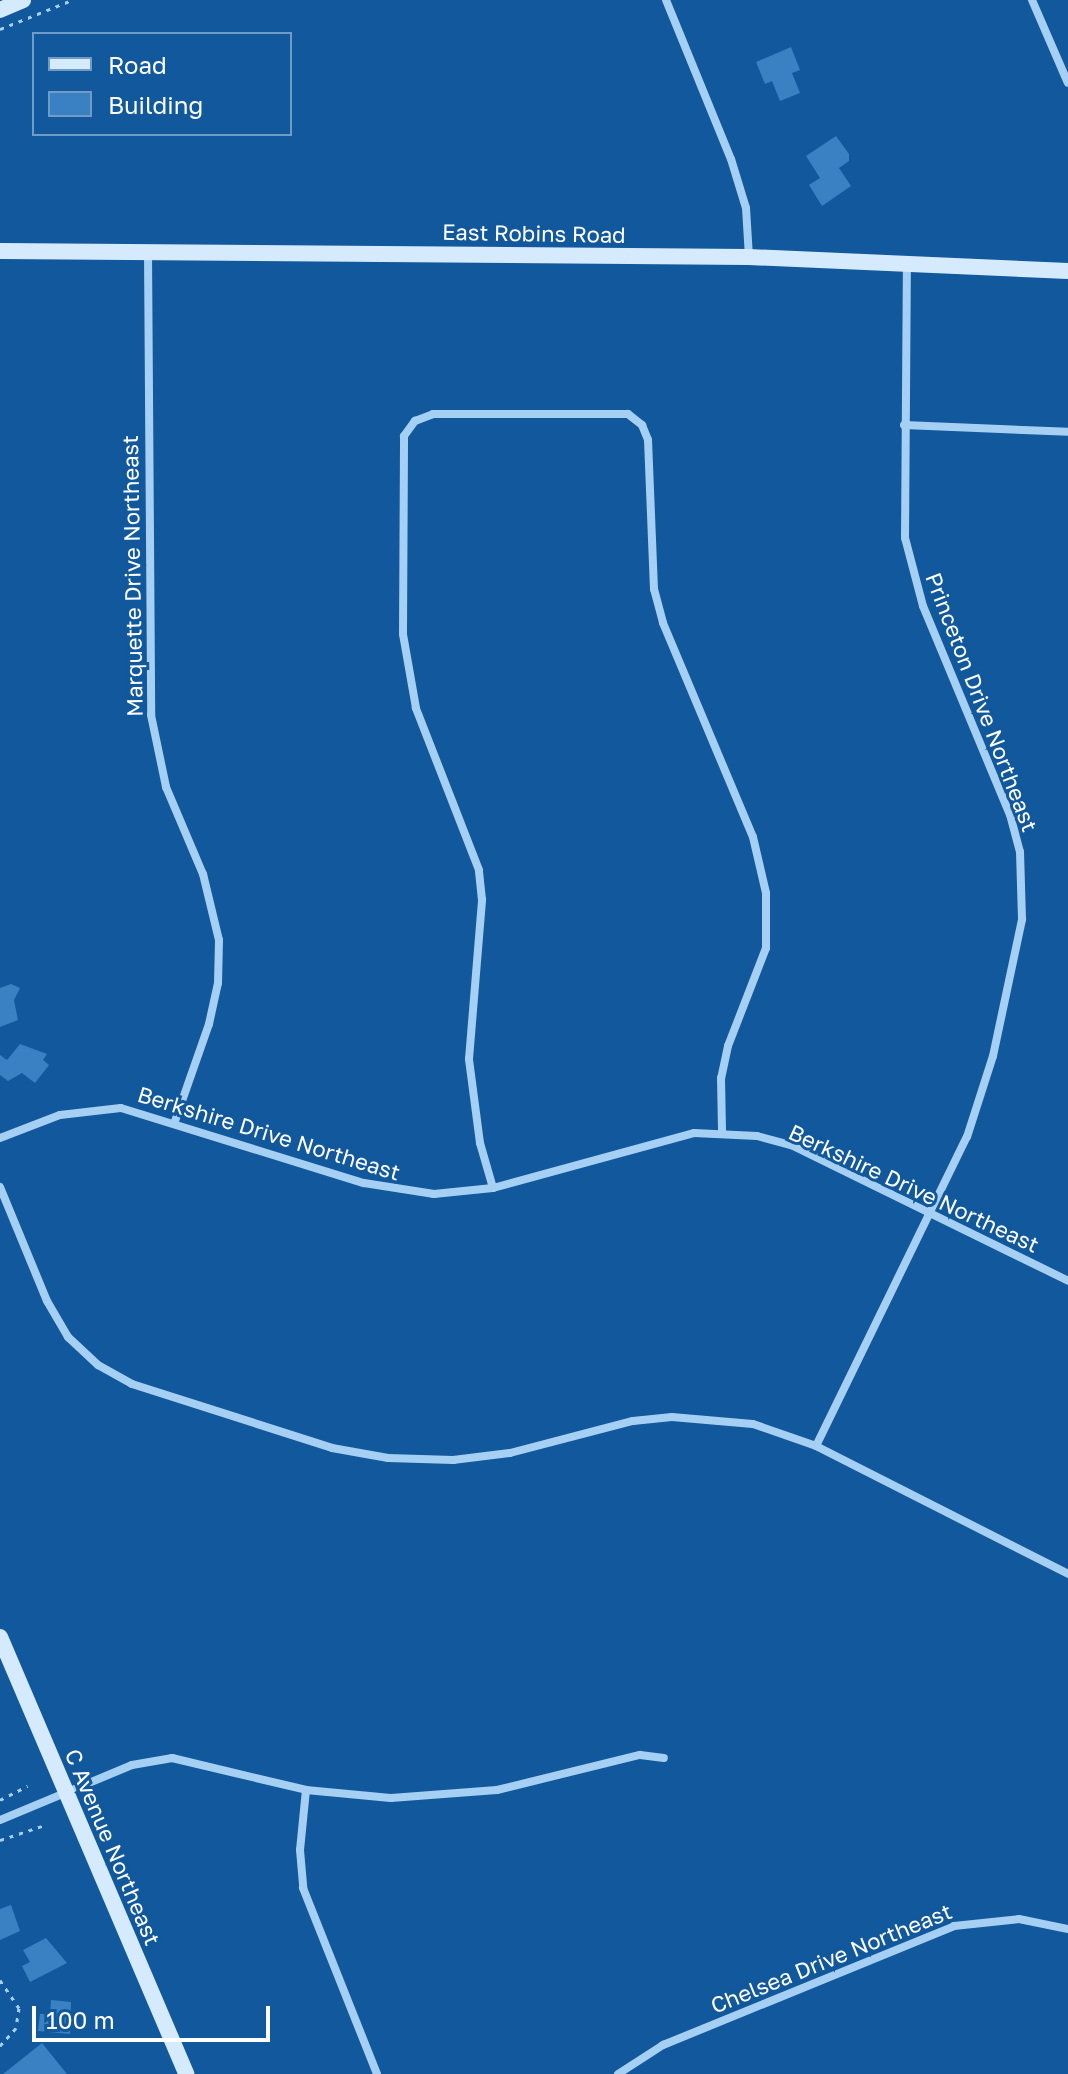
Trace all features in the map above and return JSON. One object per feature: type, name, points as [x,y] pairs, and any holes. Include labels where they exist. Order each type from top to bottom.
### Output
[{"type":"street","points":[[0,10],[23,0]]},
{"type":"street","points":[[666,0],[731,159],[746,208],[749,257]]},
{"type":"street","points":[[1032,0],[1068,83]]},
{"type":"street","name":"East Robins Road","points":[[0,251],[749,257],[1068,271]]},
{"type":"street","name":"Marquette Drive Northeast","points":[[148,252],[151,715],[166,787],[203,874],[219,940],[218,983],[209,1024],[175,1121]]},
{"type":"street","name":"Princeton Drive Northeast","points":[[816,1446],[932,1215],[967,1137],[993,1056],[1014,967],[1023,884],[1010,815],[912,572],[902,499],[907,265]]},
{"type":"street","points":[[493,1188],[480,1143],[469,1059],[482,900],[479,870],[429,746],[407,667],[404,436],[415,421],[433,414],[628,414],[642,425],[648,440],[657,600],[753,837],[766,893],[766,948],[728,1046],[721,1078],[722,1132]]},
{"type":"street","points":[[904,425],[1068,432]]},
{"type":"street","name":"Berkshire Drive Northeast","points":[[0,1138],[95,1109],[121,1108],[175,1121],[400,1192],[493,1188],[654,1143],[722,1132],[791,1145],[1068,1281]]},
{"type":"street","points":[[0,1187],[47,1301],[68,1337],[98,1365],[132,1384],[332,1448],[388,1458],[453,1460],[510,1453],[633,1421],[672,1417],[740,1422],[816,1446],[1068,1574]]},
{"type":"street","name":"C Avenue Northeast","points":[[0,1637],[186,2074]]},
{"type":"street","points":[[0,1820],[67,1795],[132,1765],[172,1758],[306,1790],[391,1798],[450,1796],[543,1781],[640,1755],[664,1758]]},
{"type":"street","points":[[306,1790],[300,1850],[303,1888],[377,2074]]},
{"type":"street","name":"Chelsea Drive Northeast","points":[[618,2074],[663,2045],[954,1926],[1019,1919],[1068,1929]]},
{"type":"path","points":[[0,29],[72,0]]},
{"type":"path","points":[[0,1800],[28,1786]]},
{"type":"path","points":[[0,1840],[45,1825]]},
{"type":"path","points":[[0,1980],[19,2008],[16,2028],[0,2046]]},
{"type":"building","points":[[791,47],[800,70],[792,73],[800,93],[780,101],[772,81],[765,84],[756,62]]},
{"type":"building","points":[[836,136],[849,154],[849,161],[839,168],[851,186],[822,206],[809,185],[820,178],[806,156]]},
{"type":"building","points":[[11,984],[20,988],[14,1000],[18,1020],[0,1027],[0,988]]},
{"type":"building","points":[[20,1044],[47,1054],[43,1060],[49,1065],[35,1083],[22,1073],[8,1081],[0,1075],[0,1055],[7,1060]]},
{"type":"building","points":[[11,1905],[20,1931],[0,1940],[0,1909]]},
{"type":"building","points":[[46,1938],[67,1963],[30,1982],[22,1966],[30,1962],[23,1950]]},
{"type":"building","points":[[51,2000],[71,2002],[70,2034],[38,2031],[40,2014],[50,2014]]},
{"type":"building","points":[[42,2043],[67,2074],[3,2074]]}]
